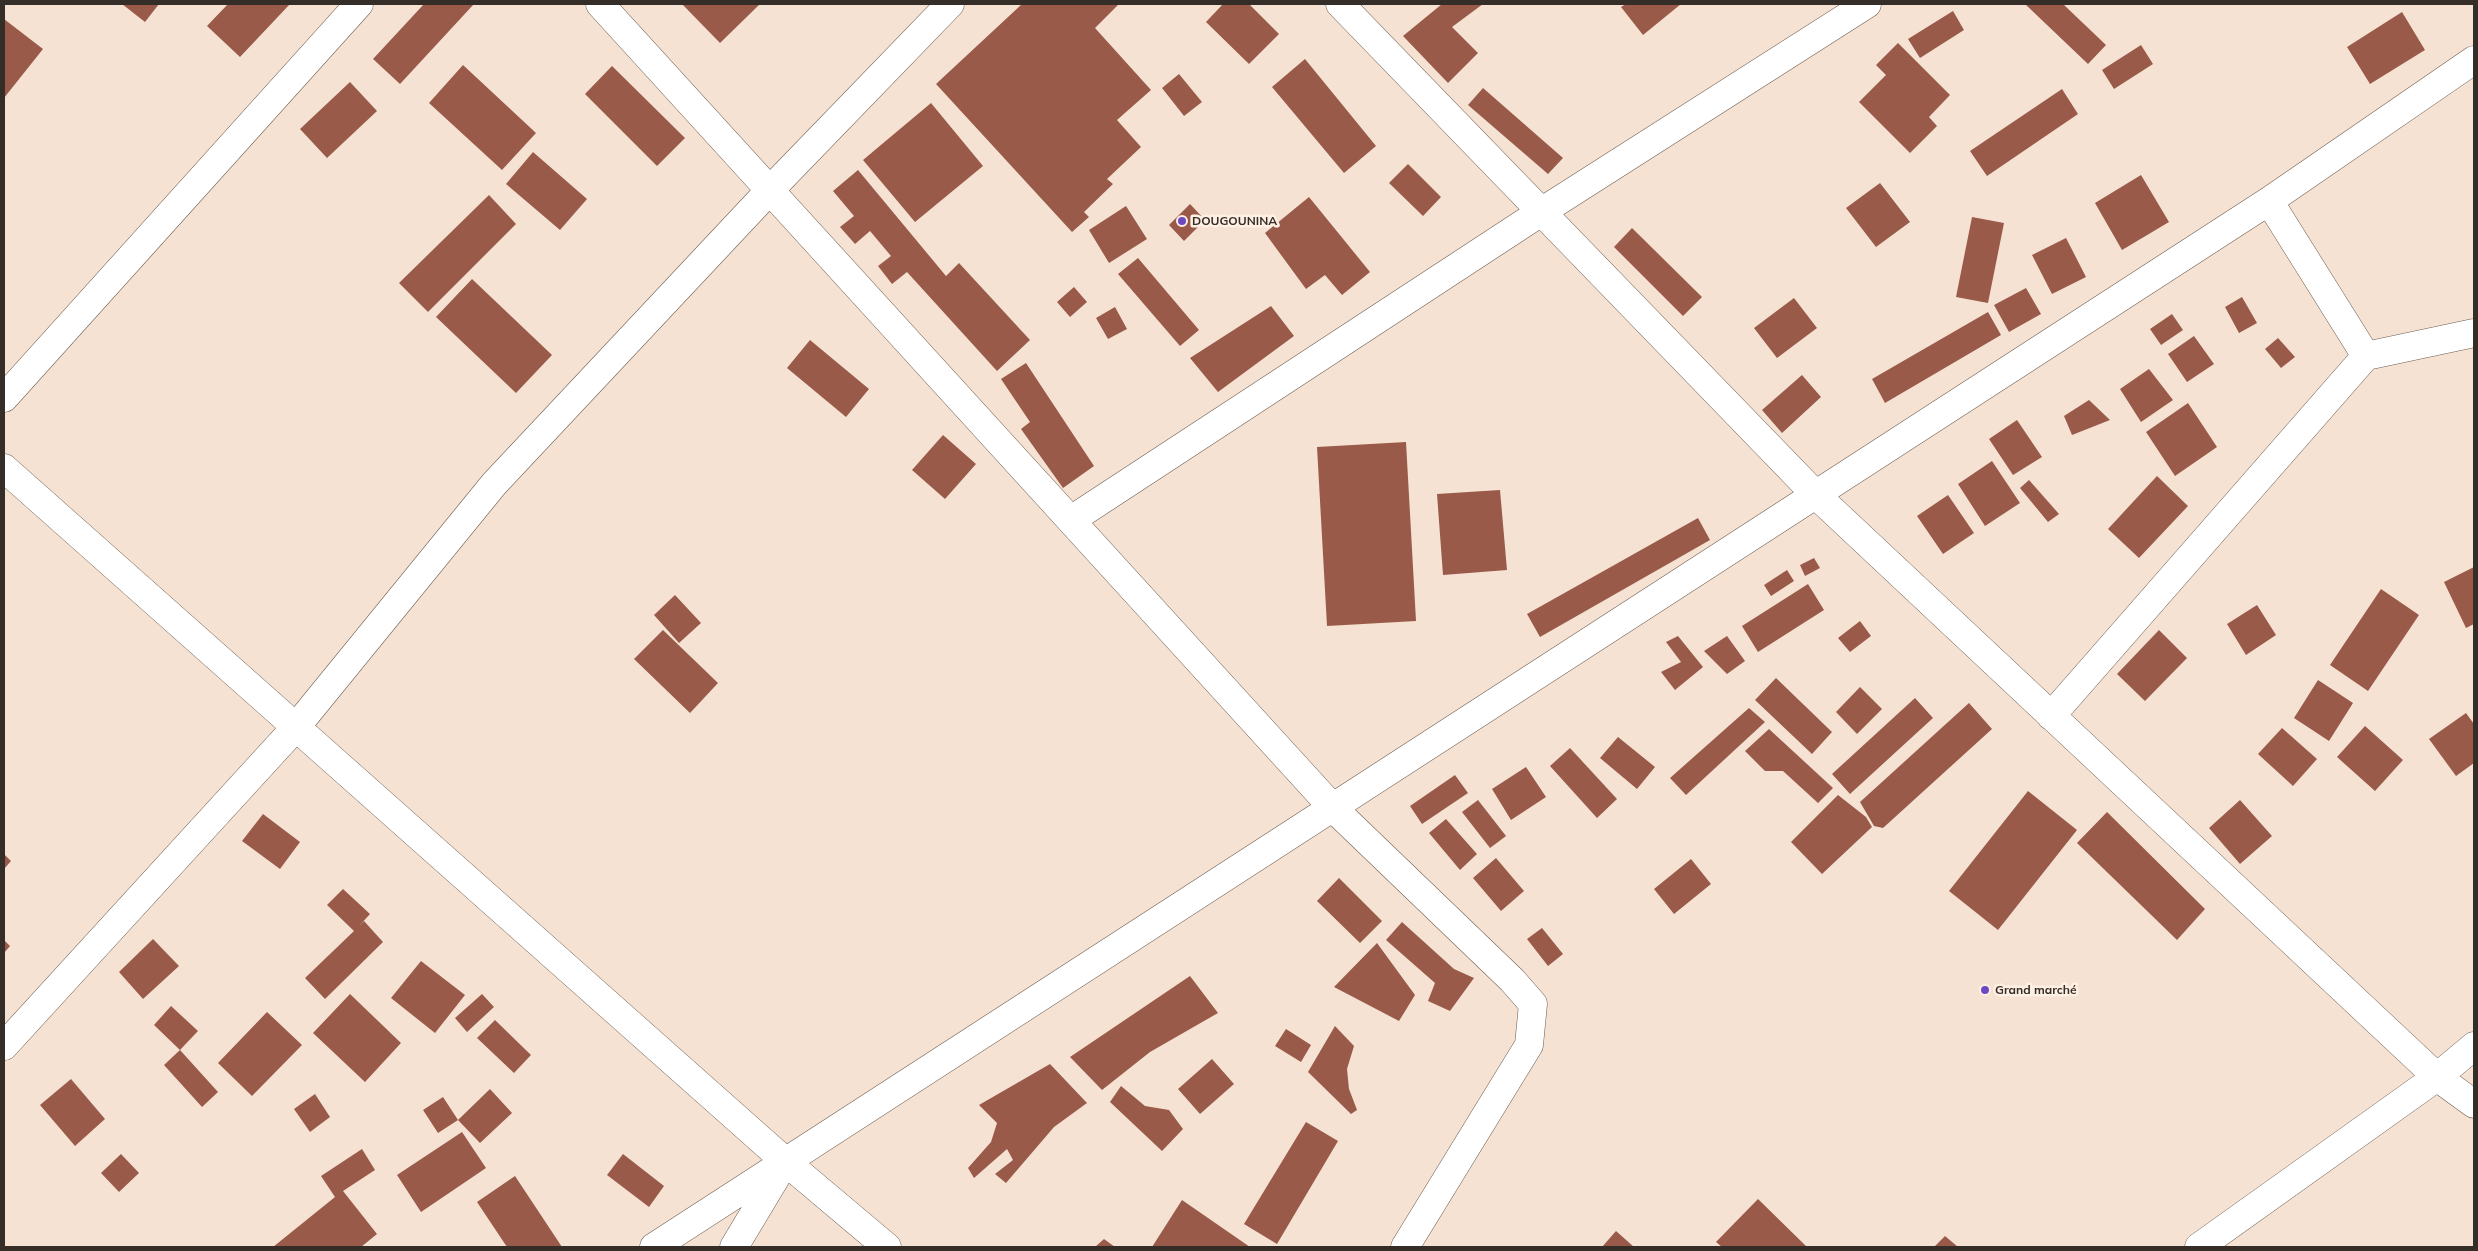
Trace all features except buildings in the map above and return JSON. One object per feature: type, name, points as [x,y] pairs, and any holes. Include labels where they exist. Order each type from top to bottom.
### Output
[{"type":"street","points":[[4,398],[359,4]]},
{"type":"street","points":[[600,4],[1334,808],[1512,980],[1533,1004],[1529,1046],[1405,1247]]},
{"type":"street","points":[[4,1046],[296,727],[494,484],[770,190],[950,4]]},
{"type":"street","points":[[1071,520],[1541,212],[1867,4]]},
{"type":"street","points":[[1352,8],[1541,212],[1816,495],[2437,1077],[2474,1104]]},
{"type":"street","points":[[654,1247],[2269,201],[2474,60]]},
{"type":"street","points":[[2269,201],[2366,356]]},
{"type":"street","points":[[2051,716],[2366,356],[2474,333]]},
{"type":"street","points":[[4,468],[786,1162],[887,1247]]},
{"type":"street","points":[[2199,1247],[2437,1077],[2474,1046]]},
{"type":"street","points":[[734,1247],[786,1162]]},
{"type":"place","name":"DOUGOUNINA","points":[[1182,221]]},
{"type":"place","name":"Grand marché","points":[[1985,990]]}]
